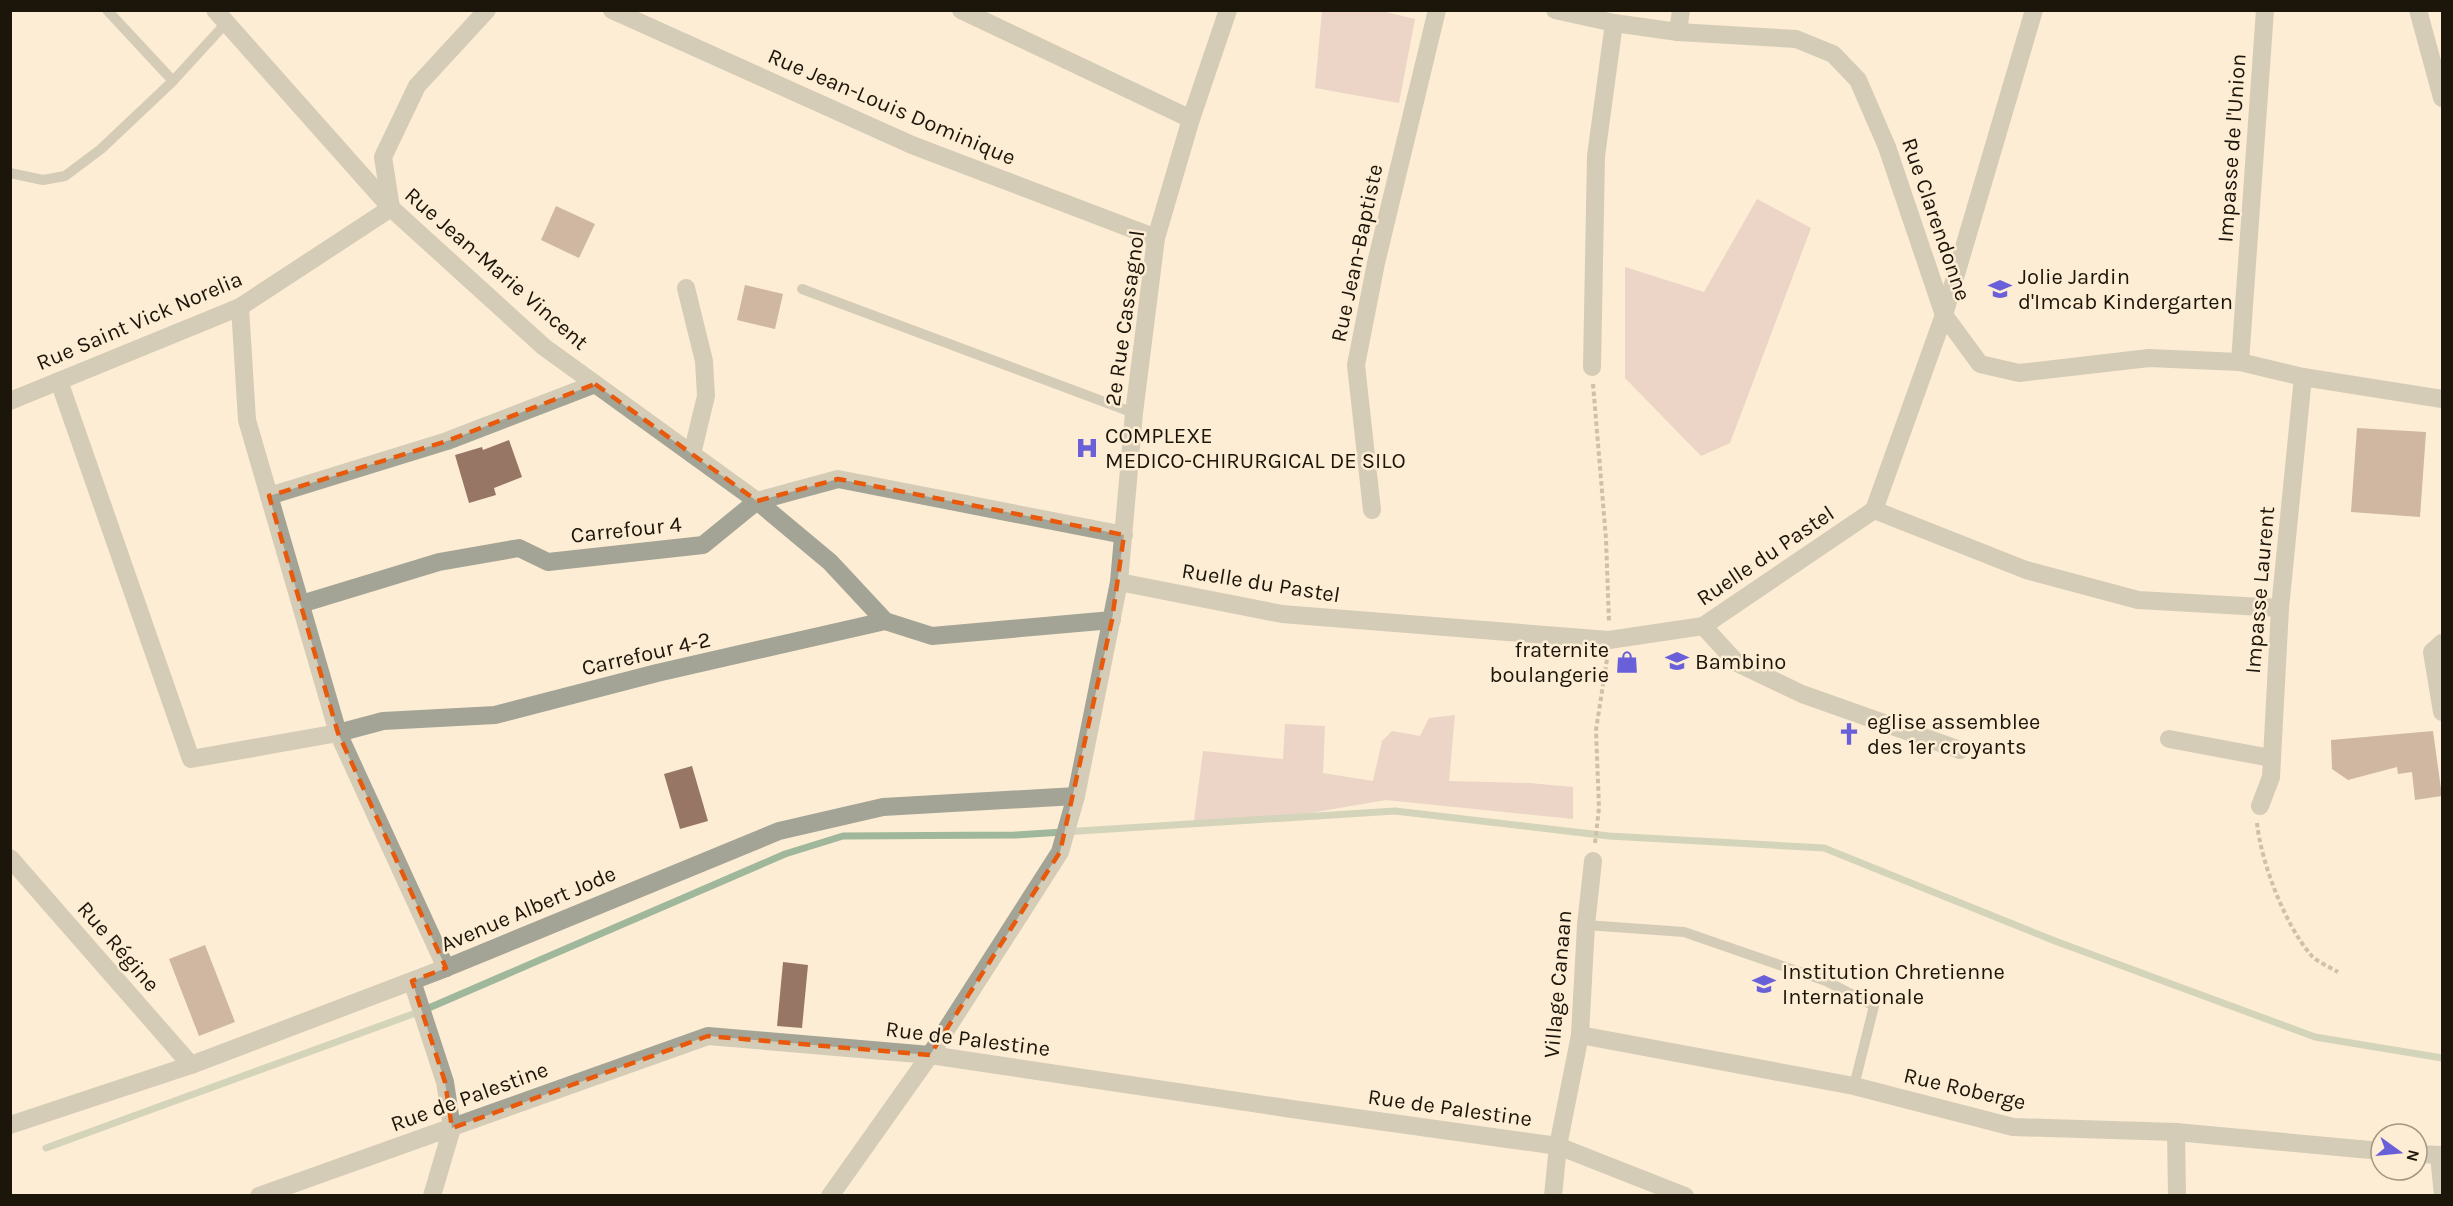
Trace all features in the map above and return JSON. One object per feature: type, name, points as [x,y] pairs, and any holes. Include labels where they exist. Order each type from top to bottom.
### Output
[{"type":"street","points":[[391,208],[383,157],[417,86],[487,10]]},
{"type":"street","name":"Rue Jean-Louis Dominique","points":[[612,10],[912,145],[1156,238]]},
{"type":"street","points":[[962,10],[1191,119]]},
{"type":"street","name":"2e Rue Cassagnol","points":[[930,1055],[1060,852],[1071,817],[1119,582],[1134,413],[1156,238],[1191,119],[1228,10]]},
{"type":"street","name":"Rue Jean-Baptiste","points":[[1372,510],[1356,365],[1376,263],[1437,10]]},
{"type":"street","name":"Rue Clarendonne","points":[[1555,10],[1614,23],[1678,32],[1796,39],[1833,54],[1858,80],[1887,147],[1944,315],[1980,364],[2019,373],[2149,358],[2240,362],[2303,376],[2442,399]]},
{"type":"street","points":[[1678,32],[1682,10]]},
{"type":"street","points":[[2034,10],[1944,315],[1874,510],[2026,570],[2138,600],[2280,608]]},
{"type":"street","name":"Impasse de l'Union","points":[[2240,362],[2265,10]]},
{"type":"street","points":[[2418,10],[2442,98]]},
{"type":"street","name":"Rue Jean-Marie Vincent","points":[[221,17],[391,208],[544,347],[757,501],[830,562],[885,621]]},
{"type":"street","points":[[1592,367],[1596,156],[1614,23]]},
{"type":"street","name":"Rue Saint Vick Norelia","points":[[10,401],[240,307],[391,208]]},
{"type":"street","points":[[686,288],[704,361],[706,396],[692,454]]},
{"type":"street","points":[[240,307],[247,420],[338,733],[446,968]]},
{"type":"street","name":"Impasse Laurent","points":[[2260,806],[2271,777],[2280,608],[2303,376]]},
{"type":"street","name":"Carrefour 4-2","points":[[59,381],[190,759],[338,733],[383,721],[495,715],[657,673],[885,621]]},
{"type":"street","points":[[269,496],[447,441],[595,384]]},
{"type":"street","name":"Carrefour 4","points":[[301,604],[439,562],[519,548],[548,562],[703,545],[757,501],[838,479],[1124,535]]},
{"type":"street","name":"Ruelle du Pastel","points":[[1119,582],[1282,614],[1609,640],[1703,626],[1874,510]]},
{"type":"street","points":[[885,621],[932,636],[1112,620]]},
{"type":"street","points":[[1703,626],[1737,663],[1802,694],[1960,750]]},
{"type":"street","points":[[2442,643],[2432,652],[2442,712]]},
{"type":"street","points":[[2169,739],[2271,758]]},
{"type":"street","name":"Avenue Albert Jode","points":[[10,1125],[190,1065],[412,981],[779,831],[883,807],[1076,796]]},
{"type":"street","name":"Rue Régine","points":[[10,858],[190,1065]]},
{"type":"street","name":"Village Canaan","points":[[1553,1196],[1558,1146],[1580,1035],[1586,925],[1593,861]]},
{"type":"street","points":[[412,981],[445,1082],[452,1128],[432,1196]]},
{"type":"street","name":"Rue Roberge","points":[[1580,1035],[1854,1086],[2013,1127],[2176,1132],[2369,1150]]},
{"type":"street","name":"Rue de Palestine","points":[[259,1196],[708,1036],[930,1055],[1558,1146],[1685,1196]]},
{"type":"street","points":[[830,1196],[930,1055]]},
{"type":"street","points":[[2176,1132],[2177,1196]]},
{"type":"lane","points":[[107,10],[173,81]]},
{"type":"lane","points":[[10,173],[42,180],[65,176],[101,149],[173,81],[221,17]]},
{"type":"lane","points":[[802,289],[1134,413]]},
{"type":"lane","points":[[1586,925],[1684,932],[1826,981],[1874,1006],[1854,1086]]},
{"type":"lane","points":[[2431,1155],[2439,1196]]},
{"type":"path","points":[[1592,367],[1606,539],[1609,640],[1596,730],[1599,808],[1593,861]]},
{"type":"path","points":[[2260,806],[2257,825],[2271,881],[2296,933],[2312,957],[2338,972]]},
{"type":"highlighted area","points":[[595,384],[757,501],[838,479],[1124,535],[1112,620],[1060,852],[930,1055],[708,1036],[452,1128],[445,1082],[412,981],[446,968],[338,733],[269,496],[447,441]]},
{"type":"shaded area","points":[[1322,11],[1382,11],[1415,19],[1399,103],[1315,88]]},
{"type":"shaded area","points":[[1757,199],[1811,228],[1730,443],[1701,456],[1625,378],[1625,267],[1704,292]]},
{"type":"shaded area","points":[[1455,715],[1449,781],[1529,783],[1573,787],[1573,819],[1386,800],[1281,818],[1194,821],[1203,751],[1283,759],[1285,724],[1325,726],[1323,773],[1373,781],[1382,741],[1392,731],[1420,736],[1429,718]]},
{"type":"building","points":[[556,206],[595,224],[579,258],[541,240]]},
{"type":"building","points":[[745,285],[783,294],[775,329],[737,320]]},
{"type":"building","points":[[2357,428],[2426,432],[2420,517],[2351,512]]},
{"type":"building","points":[[509,440],[522,477],[494,488],[496,495],[469,503],[455,455],[482,447],[483,450]]},
{"type":"building","points":[[2433,731],[2442,796],[2415,800],[2412,772],[2398,774],[2397,767],[2348,780],[2332,769],[2331,740]]},
{"type":"building","points":[[692,766],[708,821],[680,829],[664,774]]},
{"type":"building","points":[[205,945],[235,1022],[199,1036],[169,959]]},
{"type":"building","points":[[783,962],[808,965],[802,1028],[777,1026]]},
{"type":"waterway","points":[[431,1007],[785,854],[843,836],[1015,835],[1395,811],[1609,836],[1824,848],[2055,941],[2315,1037],[2442,1058]]},
{"type":"waterway","points":[[46,1148],[413,1014]]},
{"type":"place","name":"Jolie Jardin d'Imcab Kindergarten","points":[[2000,289]]},
{"type":"place","name":"COMPLEXE MEDICO-CHIRURGICAL DE SILO","points":[[1087,448]]},
{"type":"place","name":"Bambino","points":[[1677,661]]},
{"type":"place","name":"fraternite boulangerie","points":[[1627,662]]},
{"type":"place","name":"eglise assemblee des 1er croyants","points":[[1849,734]]},
{"type":"place","name":"Institution Chretienne Internationale","points":[[1764,984]]}]
